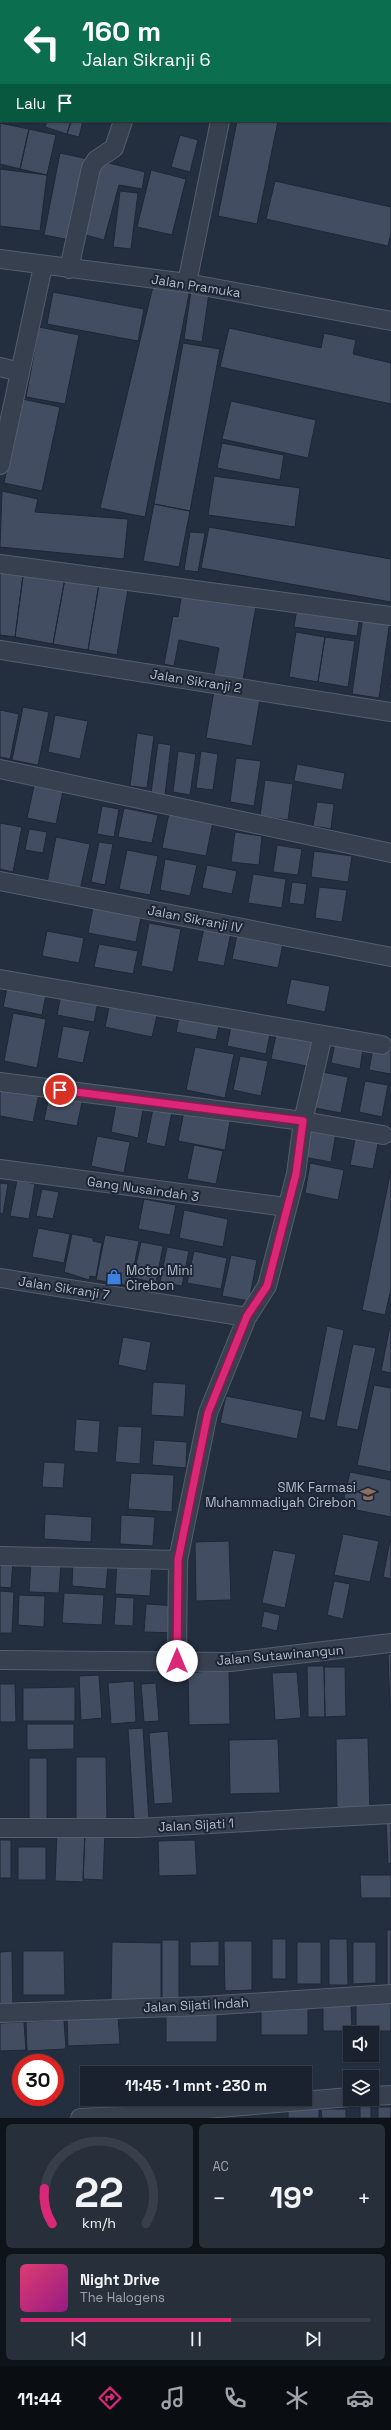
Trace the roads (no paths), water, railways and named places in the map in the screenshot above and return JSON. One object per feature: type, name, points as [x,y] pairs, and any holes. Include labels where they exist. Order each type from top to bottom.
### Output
[{"type":"street","points":[[69,270],[91,168],[96,160],[114,148],[123,122]]},
{"type":"street","points":[[187,283],[220,122]]},
{"type":"street","name":"Jalan Pramuka","points":[[0,259],[69,270],[187,283],[391,321]]},
{"type":"street","points":[[0,464],[44,266]]},
{"type":"street","points":[[0,367],[20,372]]},
{"type":"street","points":[[0,564],[391,616]]},
{"type":"street","name":"Jalan Sikranji 2","points":[[0,650],[391,712]]},
{"type":"street","points":[[0,769],[391,853]]},
{"type":"street","name":"Jalan Sikranji IV","points":[[0,882],[391,957]]},
{"type":"street","points":[[0,979],[382,1045]]},
{"type":"street","points":[[177,1661],[178,1560],[208,1413],[247,1316],[267,1286],[286,1207],[296,1174],[303,1121],[323,1035]]},
{"type":"street","points":[[0,1082],[303,1121],[383,1135]]},
{"type":"street","name":"Gang Nusaindah 3","points":[[0,1169],[286,1207]]},
{"type":"street","name":"Jalan Sikranji 7","points":[[0,1278],[247,1316]]},
{"type":"street","points":[[0,1556],[178,1560]]},
{"type":"street","name":"Jalan Sutawinangun","points":[[0,1660],[231,1662],[391,1642]]},
{"type":"street","name":"Jalan Sijati 1","points":[[0,1828],[138,1828],[391,1814]]},
{"type":"street","name":"Jalan Sijati Indah","points":[[0,2013],[203,2006],[391,1994]]},
{"type":"street","points":[[379,2096],[391,2095]]},
{"type":"street","points":[[80,2118],[123,2116],[343,2098]]},
{"type":"place","name":"Motor Mini Cirebon","points":[[114,1277]]},
{"type":"place","name":"SMK Farmasi Muhammadiyah Cirebon","points":[[368,1494]]}]
